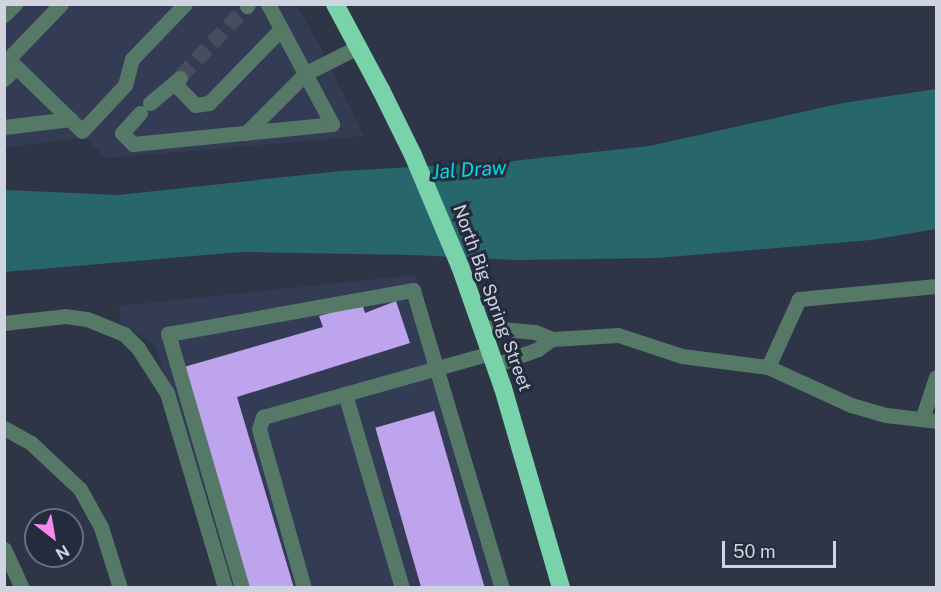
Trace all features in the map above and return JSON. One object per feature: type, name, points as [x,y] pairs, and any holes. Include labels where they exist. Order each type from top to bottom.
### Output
[{"type":"highway","name":"North Big Spring Street","points":[[335,4],[413,155],[467,286],[493,359],[561,588]]},
{"type":"street","points":[[4,15],[15,4]]},
{"type":"street","points":[[61,4],[8,59],[82,131],[125,85],[132,59],[186,4]]},
{"type":"street","points":[[268,4],[282,29],[306,73],[332,124],[133,144],[122,133],[164,88],[178,79],[195,105],[209,103],[282,29]]},
{"type":"street","points":[[246,133],[306,73],[358,47]]},
{"type":"street","points":[[4,79],[16,67]]},
{"type":"street","points":[[4,127],[70,119]]},
{"type":"street","points":[[768,367],[799,299],[936,286]]},
{"type":"street","points":[[242,588],[168,334],[414,290],[502,588]]},
{"type":"street","points":[[4,323],[65,316],[87,319],[124,334],[138,348],[167,393],[225,588]]},
{"type":"street","points":[[482,327],[536,332],[552,339],[618,335],[682,356],[768,367],[851,405],[886,415],[929,420],[936,377]]},
{"type":"street","points":[[304,588],[261,436],[262,417],[437,369],[538,349],[552,339]]},
{"type":"street","points":[[345,394],[402,588]]},
{"type":"street","points":[[4,428],[31,443],[80,489],[101,527],[120,588]]},
{"type":"street","points":[[4,549],[22,588]]},
{"type":"shaded area","points":[[4,5],[296,5],[319,44],[364,136],[106,158],[85,137],[5,148]]},
{"type":"shaded area","points":[[415,275],[511,587],[227,587],[156,347],[120,321],[119,306]]},
{"type":"water","name":"Jal Draw","points":[[936,89],[936,229],[871,240],[657,258],[513,260],[413,255],[241,252],[5,272],[5,190],[118,195],[341,171],[503,162],[649,146],[843,103]]},
{"type":"building","points":[[396,301],[410,343],[237,397],[294,588],[248,588],[184,367],[323,327],[319,316],[362,304],[365,313]]},
{"type":"building","points":[[434,411],[485,588],[421,588],[375,428]]},
{"type":"tunnel","points":[[181,76],[247,6]]}]
